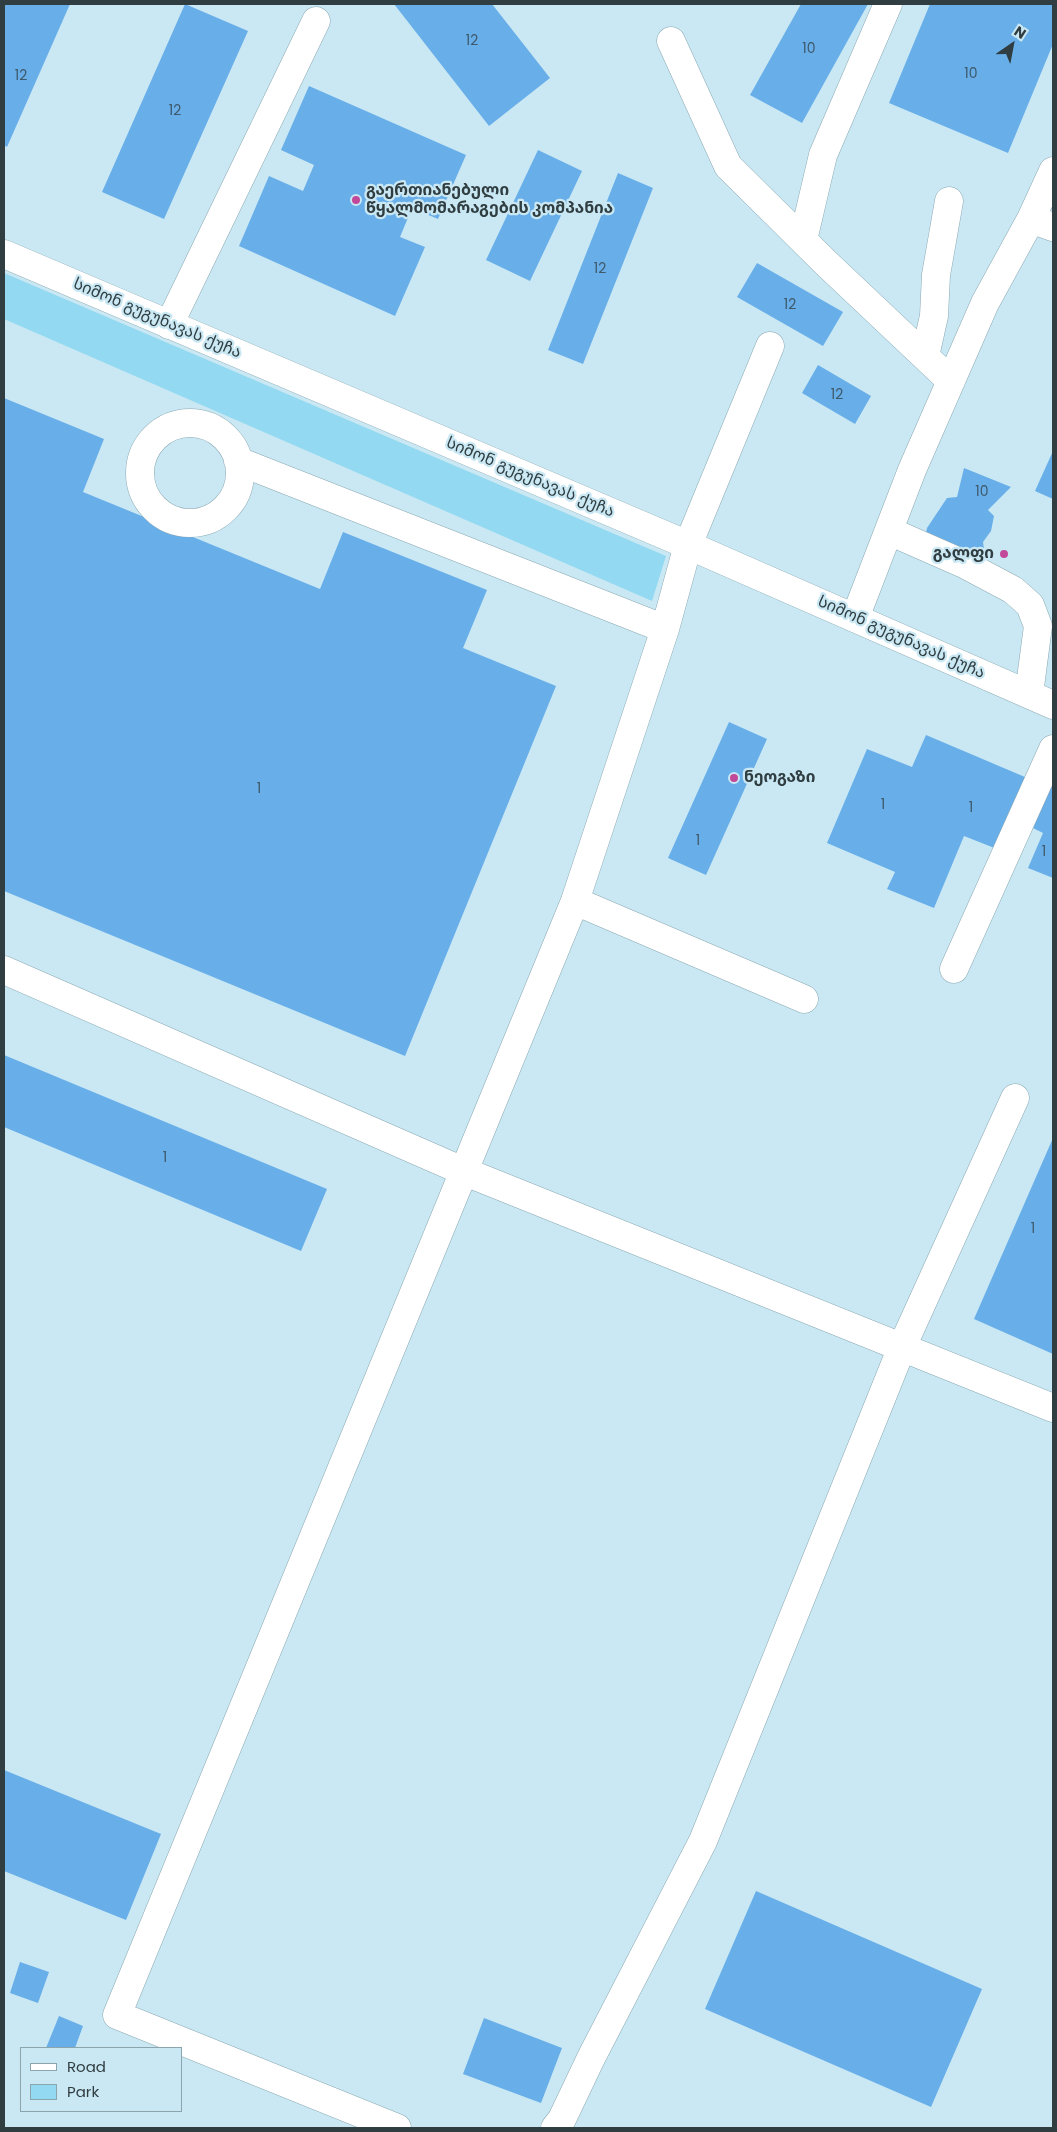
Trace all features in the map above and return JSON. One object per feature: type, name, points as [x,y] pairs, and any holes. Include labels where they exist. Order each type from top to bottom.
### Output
[{"type":"main road","points":[[803,240],[823,155],[888,4]]},
{"type":"main road","points":[[169,325],[316,22]]},
{"type":"main road","points":[[671,41],[728,166],[951,381]]},
{"type":"main road","points":[[855,618],[889,531],[985,303],[1042,223],[1053,170]]},
{"type":"main road","points":[[925,356],[934,316],[936,275],[949,201]]},
{"type":"main road","name":"სიმონ გუგუნავას ქუჩა","points":[[4,254],[688,545],[1053,705]]},
{"type":"main road","points":[[397,2128],[117,2014],[574,901],[665,629],[688,545],[770,346]]},
{"type":"main road","points":[[238,461],[665,629]]},
{"type":"main road","points":[[889,531],[964,564],[1013,590],[1030,605],[1038,626],[1029,694]]},
{"type":"main road","points":[[954,969],[1053,748]]},
{"type":"main road","points":[[574,901],[804,999]]},
{"type":"main road","points":[[4,970],[463,1171],[1053,1408]]},
{"type":"main road","points":[[555,2128],[562,2119],[591,2058],[702,1841],[902,1347],[1015,1098]]},
{"type":"green space","points":[[4,273],[666,556],[652,601],[4,319]]},
{"type":"building","points":[[5,4],[70,4],[7,147],[4,145]]},
{"type":"building","points":[[185,4],[248,31],[164,219],[102,192]]},
{"type":"building","points":[[394,4],[492,4],[550,78],[489,126]]},
{"type":"building","points":[[801,4],[868,4],[802,123],[750,95]]},
{"type":"building","points":[[930,4],[1053,4],[1053,44],[1008,153],[889,103]]},
{"type":"building","points":[[309,86],[466,155],[438,219],[412,208],[400,237],[425,247],[395,316],[239,246],[269,176],[303,191],[314,165],[281,150]]},
{"type":"building","points":[[538,150],[582,171],[530,281],[486,260]]},
{"type":"building","points":[[618,173],[653,188],[583,364],[548,350]]},
{"type":"building","points":[[757,263],[843,312],[823,346],[737,297]]},
{"type":"building","points":[[818,365],[871,396],[855,424],[802,393]]},
{"type":"building","points":[[4,398],[104,439],[83,492],[320,589],[343,532],[487,590],[463,648],[556,686],[405,1056],[4,891]]},
{"type":"building","points":[[1053,451],[1053,499],[1035,491]]},
{"type":"building","points":[[964,468],[1011,487],[988,510],[994,516],[991,531],[983,542],[984,549],[977,561],[960,576],[930,564],[924,542],[927,528],[947,498],[957,497]]},
{"type":"building","points":[[729,722],[767,739],[706,875],[668,858]]},
{"type":"building","points":[[926,735],[1032,780],[1002,851],[964,836],[934,908],[887,889],[895,872],[827,843],[867,749],[912,767]]},
{"type":"building","points":[[1051,787],[1053,788],[1053,878],[1028,868],[1043,833],[1033,828]]},
{"type":"building","points":[[4,1055],[327,1189],[301,1251],[4,1127]]},
{"type":"building","points":[[1053,1138],[1053,1354],[974,1319]]},
{"type":"building","points":[[4,1770],[161,1834],[126,1920],[4,1871]]},
{"type":"building","points":[[756,1891],[982,1989],[931,2107],[705,2009]]},
{"type":"building","points":[[20,1962],[49,1972],[38,2003],[10,1993]]},
{"type":"building","points":[[59,2016],[83,2026],[75,2047],[46,2047]]},
{"type":"building","points":[[484,2018],[562,2048],[541,2103],[463,2074]]},
{"type":"place","name":"გაერთიანებული წყალმომარაგების კომპანია","points":[[356,200]]},
{"type":"place","name":"გალფი","points":[[1004,554]]},
{"type":"place","name":"ნეოგაზი","points":[[734,778]]}]
